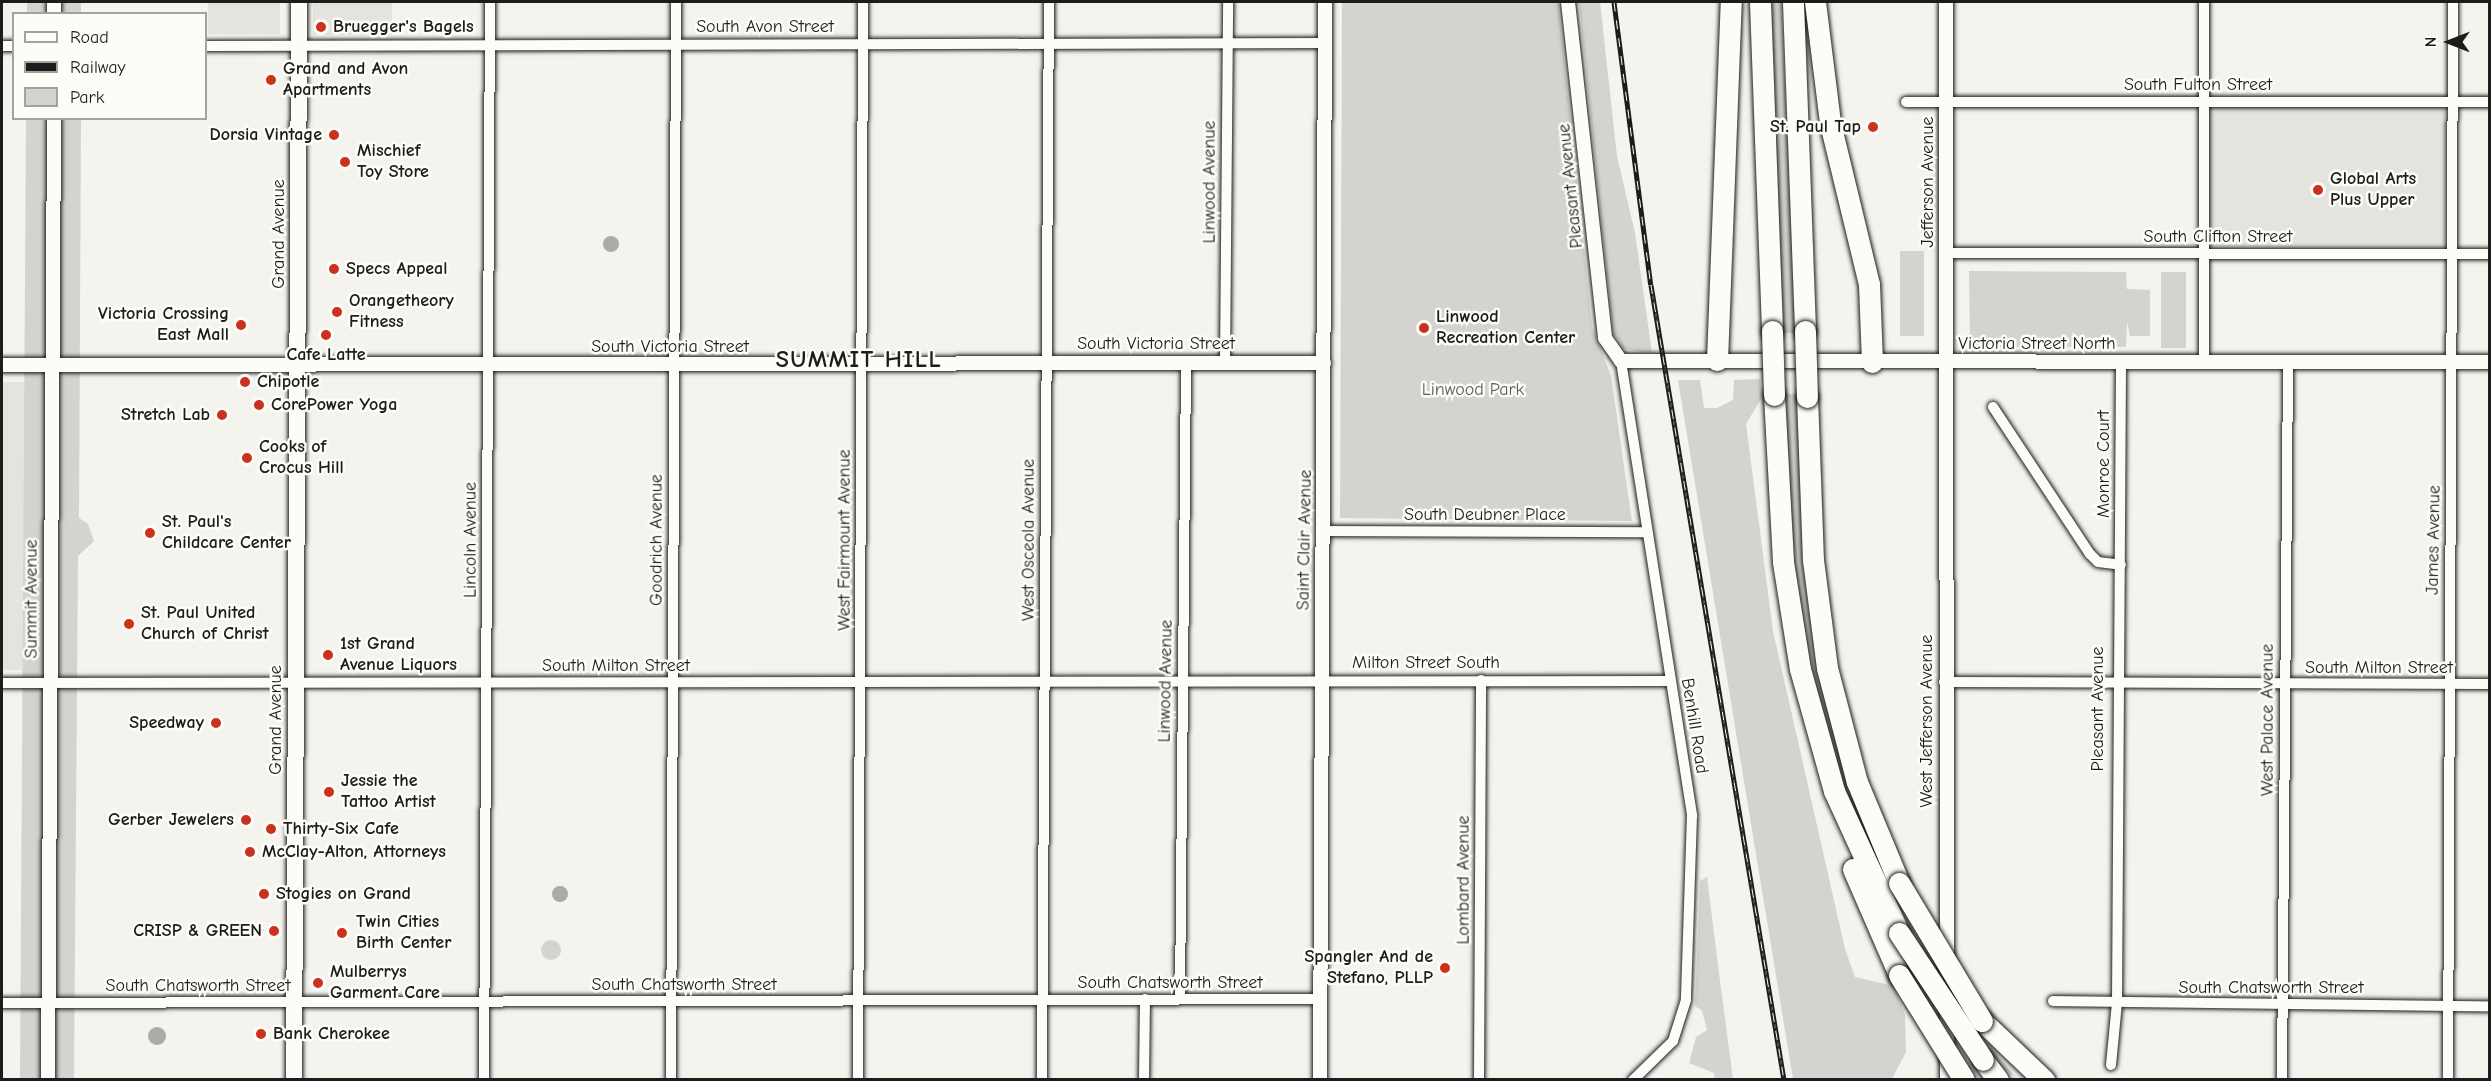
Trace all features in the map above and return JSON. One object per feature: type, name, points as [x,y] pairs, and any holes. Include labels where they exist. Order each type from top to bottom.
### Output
[{"type":"highway","points":[[1716,360],[1731,2]]},
{"type":"highway","points":[[1760,2],[1774,395],[1787,600],[1837,826],[1899,975],[1964,1080]]},
{"type":"highway","points":[[1793,2],[1813,560],[1827,668],[1857,782],[1899,884],[1982,1021],[2028,1080]]},
{"type":"highway","points":[[1815,2],[1830,123],[1869,284],[1872,362]]},
{"type":"highway","points":[[1824,759],[1854,843],[1899,933],[1998,1080]]},
{"type":"highway","points":[[1982,1021],[2044,1080]]},
{"type":"main road","name":"Grand Avenue","points":[[294,1080],[299,2]]},
{"type":"street","name":"Lincoln Avenue","points":[[484,1080],[490,2]]},
{"type":"street","name":"Goodrich Avenue","points":[[671,1080],[676,2]]},
{"type":"street","name":"West Fairmount Avenue","points":[[858,1080],[863,2]]},
{"type":"street","name":"West Osceola Avenue","points":[[1042,1080],[1049,2]]},
{"type":"street","name":"Linwood Avenue","points":[[1225,362],[1228,2]]},
{"type":"street","name":"Saint Clair Avenue","points":[[1320,1080],[1325,2]]},
{"type":"street","name":"Pleasant Avenue","points":[[1568,2],[1605,338],[1621,361]]},
{"type":"street","name":"Jefferson Avenue","points":[[1945,362],[1947,2]]},
{"type":"street","points":[[2204,2],[2205,362]]},
{"type":"street","name":"James Avenue","points":[[2448,1080],[2448,684],[2453,363],[2453,2]]},
{"type":"street","name":"South Avon Street","points":[[207,46],[1325,43]]},
{"type":"street","name":"South Fulton Street","points":[[1906,102],[2453,100],[2490,102]]},
{"type":"street","name":"Summit Avenue","points":[[48,1080],[54,120]]},
{"type":"street","name":"South Clifton Street","points":[[1946,254],[2490,254]]},
{"type":"street","name":"Victoria Street North","points":[[1621,361],[2490,363]]},
{"type":"street","name":"Benhill Road","points":[[1621,361],[1692,815],[1686,1000],[1670,1046],[1633,1080]]},
{"type":"street","name":"West Palace Avenue","points":[[2282,1080],[2288,361]]},
{"type":"street","name":"Linwood Avenue","points":[[1180,999],[1186,362]]},
{"type":"street","name":"West Jefferson Avenue","points":[[1945,362],[1944,682],[1947,1080]]},
{"type":"street","name":"Monroe Court","points":[[2121,362],[2121,565]]},
{"type":"street","name":"South Victoria Street","points":[[2,366],[1324,363]]},
{"type":"street","points":[[1993,406],[2090,554],[2098,562],[2121,565]]},
{"type":"street","name":"South Deubner Place","points":[[1323,531],[1647,532]]},
{"type":"street","name":"Pleasant Avenue","points":[[2110,1065],[2116,1003],[2121,565]]},
{"type":"street","name":"South Milton Street","points":[[2,683],[861,682],[1183,679]]},
{"type":"street","name":"Milton Street South","points":[[1183,679],[1670,681]]},
{"type":"street","name":"Lombard Avenue","points":[[1479,1080],[1481,680]]},
{"type":"street","name":"South Milton Street","points":[[1944,682],[2490,684]]},
{"type":"street","points":[[1144,1080],[1145,999]]},
{"type":"street","name":"South Chatsworth Street","points":[[2,1003],[1320,999]]},
{"type":"street","name":"South Chatsworth Street","points":[[2053,1001],[2490,1006]]},
{"type":"shaded area","points":[[208,2],[280,2],[280,34],[208,34]]},
{"type":"shaded area","points":[[313,2],[392,2],[392,35],[313,35]]},
{"type":"shaded area","points":[[2209,107],[2445,107],[2445,247],[2209,247]]},
{"type":"shaded area","points":[[611,236],[617,238],[619,244],[617,250],[611,252],[605,250],[603,244],[605,238]]},
{"type":"shaded area","points":[[2,382],[25,382],[25,670],[2,670]]},
{"type":"shaded area","points":[[557,886],[563,886],[568,894],[566,900],[557,902],[552,897],[552,891]]},
{"type":"shaded area","points":[[157,1027],[163,1030],[166,1036],[163,1042],[157,1045],[151,1042],[148,1036],[151,1030]]},
{"type":"green space","points":[[27,2],[81,2],[81,12],[27,12]]},
{"type":"green space","name":"Linwood Park","points":[[1342,2],[1558,2],[1592,326],[1611,376],[1632,521],[1340,518]]},
{"type":"green space","points":[[1579,2],[1600,2],[1617,156],[1635,233],[1652,353],[1624,349],[1613,332]]},
{"type":"green space","points":[[1770,2],[1781,2],[1796,333],[1783,333]]},
{"type":"green space","points":[[26,120],[81,120],[79,518],[88,524],[94,541],[78,556],[74,1079],[20,1080]]},
{"type":"green space","points":[[1900,251],[1924,251],[1924,336],[1900,336]]},
{"type":"green space","points":[[1969,271],[2126,272],[2127,289],[2150,290],[2150,336],[2130,336],[2127,321],[2126,347],[1970,347]]},
{"type":"green space","points":[[2161,272],[2186,272],[2186,348],[2161,348]]},
{"type":"green space","points":[[1760,379],[1761,399],[1746,424],[1773,631],[1845,949],[1855,977],[1894,986],[1905,1015],[1906,1052],[1892,1079],[1793,1079],[1678,380],[1700,380],[1704,408],[1717,408],[1733,400],[1734,380]]},
{"type":"green space","points":[[1784,394],[1798,394],[1815,651],[1826,704],[1900,913],[1855,814],[1813,678],[1793,561]]},
{"type":"green space","points":[[1707,877],[1733,1079],[1715,1079],[1714,1073],[1689,1063],[1696,1037],[1707,1030],[1702,1011],[1695,1006],[1700,881]]},
{"type":"green space","points":[[547,940],[555,940],[561,946],[561,954],[555,960],[547,960],[541,954],[541,946]]},
{"type":"green space","points":[[1984,1038],[2003,1062],[2017,1079],[2000,1065]]},
{"type":"railway","points":[[1614,2],[1651,285],[1784,1080]]},
{"type":"place","name":"Bruegger's Bagels","points":[[321,27]]},
{"type":"place","name":"Grand and Avon Apartments","points":[[271,80]]},
{"type":"place","name":"St. Paul Tap","points":[[1873,127]]},
{"type":"place","name":"Dorsia Vintage","points":[[334,135]]},
{"type":"place","name":"Mischief Toy Store","points":[[345,162]]},
{"type":"place","name":"Global Arts Plus Upper","points":[[2318,190]]},
{"type":"place","name":"Specs Appeal","points":[[334,269]]},
{"type":"place","name":"Orangetheory Fitness","points":[[337,312]]},
{"type":"place","name":"Victoria Crossing East Mall","points":[[241,325]]},
{"type":"place","name":"Linwood Recreation Center","points":[[1424,328]]},
{"type":"place","name":"Cafe Latte","points":[[326,335]]},
{"type":"place","name":"Chipotle","points":[[245,382]]},
{"type":"place","name":"CorePower Yoga","points":[[259,405]]},
{"type":"place","name":"Stretch Lab","points":[[222,415]]},
{"type":"place","name":"Cooks of Crocus Hill","points":[[247,458]]},
{"type":"place","name":"St. Paul's Childcare Center","points":[[150,533]]},
{"type":"place","name":"St. Paul United Church of Christ","points":[[129,624]]},
{"type":"place","name":"1st Grand Avenue Liquors","points":[[328,655]]},
{"type":"place","name":"Speedway","points":[[216,723]]},
{"type":"place","name":"Jessie the Tattoo Artist","points":[[329,792]]},
{"type":"place","name":"Gerber Jewelers","points":[[246,820]]},
{"type":"place","name":"Thirty-Six Cafe","points":[[271,829]]},
{"type":"place","name":"McClay-Alton, Attorneys","points":[[250,852]]},
{"type":"place","name":"Stogies on Grand","points":[[264,894]]},
{"type":"place","name":"CRISP & GREEN","points":[[274,931]]},
{"type":"place","name":"Twin Cities Birth Center","points":[[342,933]]},
{"type":"place","name":"Spangler And de Stefano, PLLP","points":[[1445,968]]},
{"type":"place","name":"Mulberrys Garment Care","points":[[318,983]]},
{"type":"place","name":"Bank Cherokee","points":[[261,1034]]},
{"type":"district","name":"SUMMIT HILL","points":[[859,360]]}]
